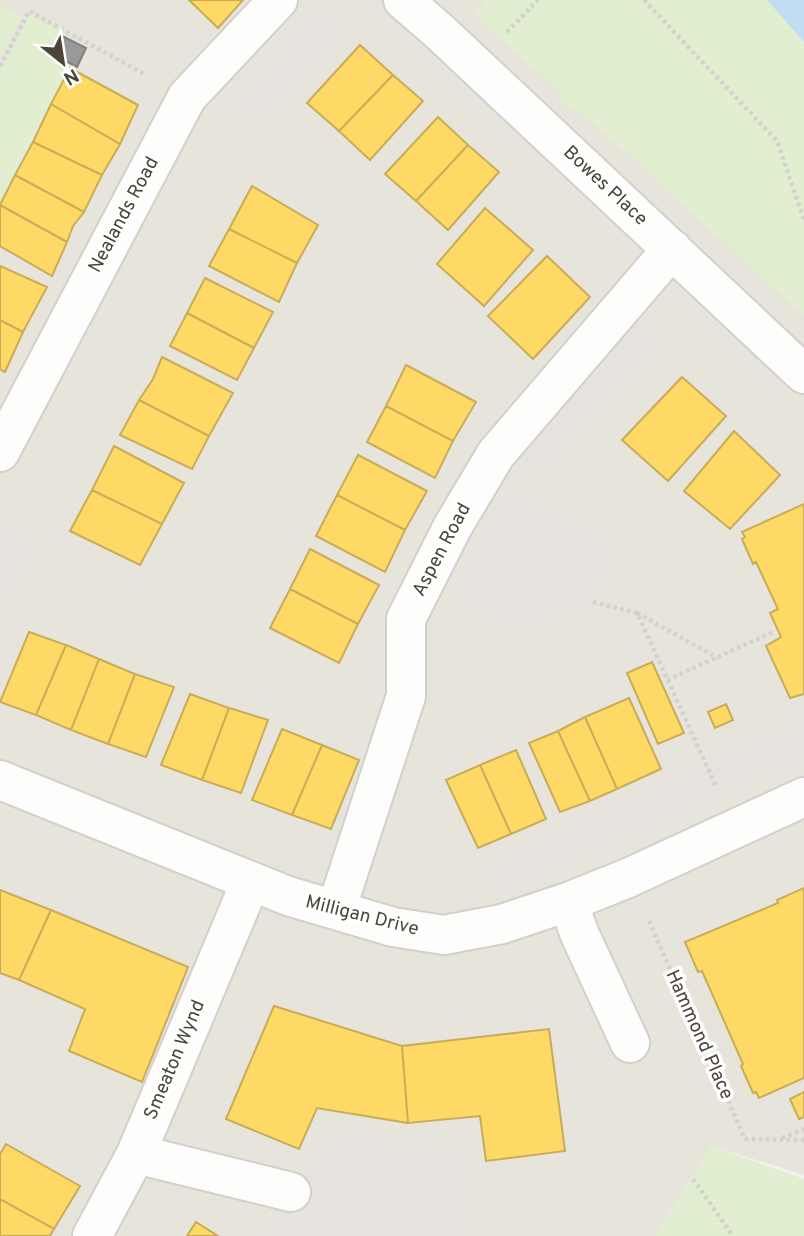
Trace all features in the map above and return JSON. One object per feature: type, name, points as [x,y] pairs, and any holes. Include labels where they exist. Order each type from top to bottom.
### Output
[{"type":"street","name":"Nealands Road","points":[[0,452],[187,97],[278,0]]},
{"type":"street","name":"Bowes Place","points":[[403,0],[442,33],[804,374]]},
{"type":"street","name":"Aspen Road","points":[[336,910],[406,696],[406,619],[453,526],[496,454],[672,249]]},
{"type":"street","name":"Milligan Drive","points":[[0,780],[288,896],[393,928],[444,935],[502,924],[568,902],[628,878],[804,797]]},
{"type":"street","name":"Smeaton Wynd","points":[[92,1236],[135,1154],[251,881]]},
{"type":"street","points":[[568,902],[580,935],[630,1043]]},
{"type":"street","points":[[135,1154],[291,1192]]},
{"type":"path","points":[[644,0],[777,141],[804,220]]},
{"type":"path","points":[[0,66],[29,11],[187,97]]},
{"type":"path","points":[[593,602],[636,613],[719,658]]},
{"type":"path","points":[[636,613],[735,828]]},
{"type":"path","points":[[667,680],[773,632]]},
{"type":"path","name":"Hammond Place","points":[[628,878],[745,1139],[804,1140]]},
{"type":"path","points":[[780,1139],[804,1129]]},
{"type":"path","points":[[693,1179],[733,1236]]},
{"type":"shaded area","points":[[0,0],[804,0],[804,1175],[712,1146],[655,1236],[0,1236]]},
{"type":"shaded area","points":[[320,7],[349,32],[262,128],[232,101]]},
{"type":"shaded area","points":[[633,323],[659,346],[540,476],[514,453]]},
{"type":"shaded area","points":[[506,490],[621,548],[586,617],[555,601],[534,640],[451,597]]},
{"type":"shaded area","points":[[2,525],[39,544],[0,619],[0,528]]},
{"type":"shaded area","points":[[804,718],[804,760],[499,897],[484,862]]},
{"type":"shaded area","points":[[332,1137],[466,1143],[467,1236],[260,1236]]},
{"type":"green space","points":[[487,0],[804,0],[804,315],[576,107],[571,111],[558,98],[561,93],[474,15]]},
{"type":"green space","points":[[0,4],[22,16],[0,60]]},
{"type":"green space","points":[[30,15],[62,33],[51,53],[71,64],[0,202],[0,73]]},
{"type":"green space","points":[[712,1146],[804,1179],[804,1236],[655,1236]]},
{"type":"water","points":[[767,0],[804,0],[804,42]]},
{"type":"building: Homes","points":[[189,0],[243,0],[218,28]]},
{"type":"building: Homes","points":[[360,45],[393,75],[339,131],[307,103]]},
{"type":"building: Homes","points":[[70,68],[138,105],[120,144],[51,104]]},
{"type":"building: Homes","points":[[393,75],[423,101],[370,160],[339,131]]},
{"type":"building: Homes","points":[[51,104],[120,144],[102,175],[33,142]]},
{"type":"building: Homes","points":[[438,117],[468,145],[416,201],[385,174]]},
{"type":"building: Homes","points":[[33,142],[102,175],[84,212],[15,175]]},
{"type":"building: Homes","points":[[468,145],[499,172],[448,230],[416,201]]},
{"type":"building: Homes","points":[[15,175],[84,212],[73,226],[67,242],[0,205]]},
{"type":"building: Homes","points":[[252,186],[318,225],[297,263],[229,229]]},
{"type":"building: Homes","points":[[0,205],[67,242],[52,276],[0,246]]},
{"type":"building: Homes","points":[[485,208],[533,250],[484,306],[437,264]]},
{"type":"building: Homes","points":[[229,229],[297,263],[279,302],[209,266]]},
{"type":"building: Homes","points":[[547,256],[590,297],[533,359],[488,316]]},
{"type":"building: Homes","points":[[0,266],[47,287],[23,332],[0,320]]},
{"type":"building: Homes","points":[[205,278],[273,312],[254,348],[187,313]]},
{"type":"building: Homes","points":[[187,313],[254,348],[237,380],[170,346]]},
{"type":"building: Homes","points":[[0,320],[23,332],[5,372],[0,369]]},
{"type":"building: Homes","points":[[162,357],[233,393],[209,436],[139,400],[153,379]]},
{"type":"building: Homes","points":[[406,365],[476,402],[453,441],[386,406]]},
{"type":"building: Homes","points":[[682,377],[726,416],[668,481],[622,440]]},
{"type":"building: Homes","points":[[139,400],[209,436],[192,469],[120,435]]},
{"type":"building: Homes","points":[[386,406],[453,441],[435,478],[367,442]]},
{"type":"building: Homes","points":[[734,431],[780,475],[730,529],[684,491]]},
{"type":"building: Homes","points":[[114,446],[184,483],[162,524],[92,490]]},
{"type":"building: Homes","points":[[358,455],[427,491],[405,530],[337,495]]},
{"type":"building: Homes","points":[[92,490],[162,524],[140,565],[70,531]]},
{"type":"building: Homes","points":[[337,495],[405,530],[385,572],[316,536]]},
{"type":"building: Homes","points":[[804,504],[804,694],[790,698],[766,646],[781,637],[770,613],[778,609],[756,562],[753,564],[742,539],[745,537],[742,532]]},
{"type":"building: Homes","points":[[310,549],[379,585],[358,624],[290,589]]},
{"type":"building: Homes","points":[[290,589],[358,624],[339,663],[270,628]]},
{"type":"building: Homes","points":[[29,632],[66,645],[36,715],[0,702]]},
{"type":"building: Homes","points":[[66,645],[99,659],[71,730],[36,715]]},
{"type":"building: Homes","points":[[99,659],[135,674],[108,744],[71,730]]},
{"type":"building: Homes","points":[[652,662],[684,733],[658,744],[627,673]]},
{"type":"building: Homes","points":[[135,674],[174,687],[146,757],[108,744]]},
{"type":"building: Homes","points":[[190,694],[229,708],[202,780],[161,765]]},
{"type":"building: Homes","points":[[629,698],[661,769],[617,789],[585,717]]},
{"type":"building: Homes","points":[[726,704],[733,720],[715,728],[708,712]]},
{"type":"building: Homes","points":[[229,708],[268,720],[241,793],[202,780]]},
{"type":"building: Homes","points":[[585,717],[617,789],[590,801],[558,731]]},
{"type":"building: Homes","points":[[282,729],[322,745],[292,815],[252,800]]},
{"type":"building: Homes","points":[[558,731],[590,801],[560,812],[529,743]]},
{"type":"building: Homes","points":[[322,745],[359,760],[331,829],[292,815]]},
{"type":"building: Homes","points":[[516,750],[546,819],[511,834],[480,765]]},
{"type":"building: Homes","points":[[480,765],[511,834],[478,848],[446,780]]},
{"type":"building: Homes","points":[[804,888],[804,1078],[759,1098],[756,1092],[753,1093],[702,971],[698,972],[685,942],[778,903],[777,900]]},
{"type":"building: Homes","points":[[0,890],[51,910],[19,980],[0,973]]},
{"type":"building: Homes","points":[[51,910],[188,967],[142,1082],[69,1051],[85,1009],[19,980]]},
{"type":"building: Homes","points":[[274,1006],[402,1046],[408,1123],[317,1108],[299,1149],[226,1119]]},
{"type":"building: Homes","points":[[549,1029],[565,1151],[486,1161],[480,1116],[408,1123],[402,1046]]},
{"type":"building: Homes","points":[[804,1092],[804,1117],[799,1119],[790,1099]]},
{"type":"building: Homes","points":[[6,1144],[80,1186],[54,1229],[0,1199],[0,1154]]},
{"type":"building: Homes","points":[[0,1199],[54,1229],[50,1236],[0,1236]]},
{"type":"building: Homes","points":[[196,1222],[218,1236],[187,1236]]},
{"type":"building: Industry","points":[[60,35],[86,48],[77,67],[51,53]]}]
